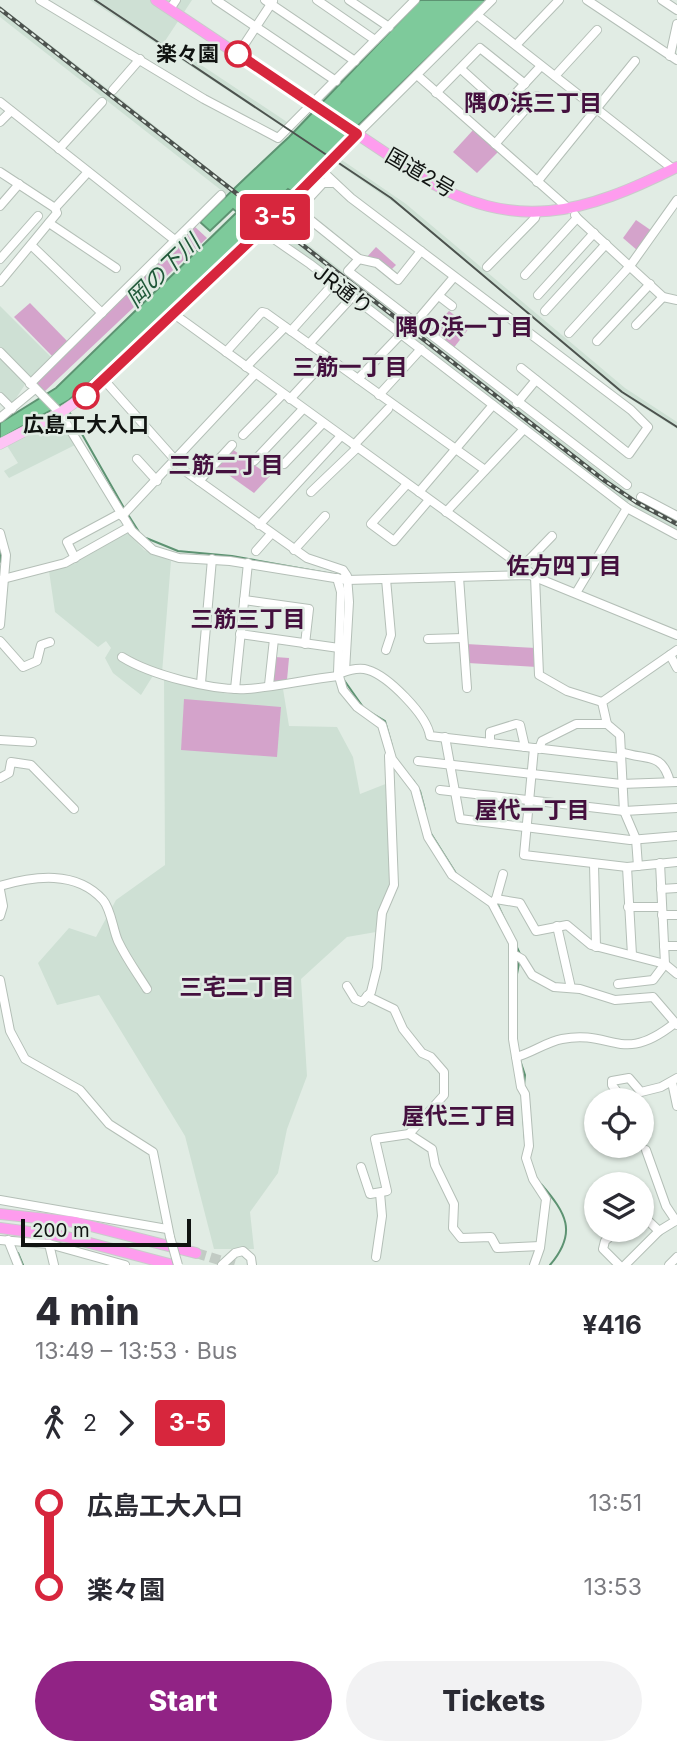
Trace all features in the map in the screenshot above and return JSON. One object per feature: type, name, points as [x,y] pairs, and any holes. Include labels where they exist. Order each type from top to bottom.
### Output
[{"type":"highway","name":"国道2号","points":[[156,0],[173,4],[238,54],[354,132],[454,194],[492,206],[573,212],[620,195],[675,168]]},
{"type":"highway","points":[[0,1214],[75,1222],[196,1253]]},
{"type":"highway","points":[[0,1228],[66,1237],[175,1265]]},
{"type":"main road","points":[[0,444],[65,410],[105,381],[261,230],[306,191],[320,169],[354,132]]},
{"type":"street","points":[[40,0],[276,138],[282,137],[315,106],[415,0]]},
{"type":"street","points":[[216,0],[336,81]]},
{"type":"street","points":[[317,0],[375,40]]},
{"type":"street","points":[[349,0],[389,27]]},
{"type":"street","points":[[354,132],[417,75],[492,0]]},
{"type":"street","points":[[516,45],[559,0]]},
{"type":"street","points":[[587,0],[674,58],[677,24]]},
{"type":"street","points":[[662,0],[677,10]]},
{"type":"street","points":[[238,54],[270,1],[355,61]]},
{"type":"street","points":[[477,15],[675,168]]},
{"type":"street","points":[[555,76],[597,30]]},
{"type":"street","points":[[436,93],[480,48],[525,84]]},
{"type":"street","points":[[113,90],[140,59]]},
{"type":"street","points":[[537,182],[635,61]]},
{"type":"street","points":[[460,69],[503,107],[541,65]]},
{"type":"street","points":[[417,75],[573,212],[663,297],[677,300]]},
{"type":"street","points":[[495,144],[537,96]]},
{"type":"street","points":[[0,102],[176,241]]},
{"type":"street","points":[[59,149],[102,102]]},
{"type":"street","points":[[0,122],[11,111]]},
{"type":"street","points":[[320,169],[454,277],[631,410],[648,427],[629,454],[521,368]]},
{"type":"street","points":[[0,172],[58,212],[0,282]]},
{"type":"street","points":[[55,208],[88,172]]},
{"type":"street","points":[[332,181],[306,191],[298,209],[359,259],[377,263],[398,280],[421,251]]},
{"type":"street","points":[[0,206],[19,184]]},
{"type":"street","points":[[0,418],[35,390],[102,313],[221,195]]},
{"type":"street","points":[[569,332],[630,266],[677,200]]},
{"type":"street","points":[[487,267],[535,218],[537,211]]},
{"type":"street","points":[[525,275],[573,212]]},
{"type":"street","points":[[0,259],[37,216]]},
{"type":"street","points":[[49,223],[116,268]]},
{"type":"street","name":"JR通り","points":[[261,230],[627,508],[677,535]]},
{"type":"street","points":[[538,295],[594,233]]},
{"type":"street","points":[[545,311],[606,244]]},
{"type":"street","points":[[32,245],[102,313]]},
{"type":"street","points":[[359,259],[348,271],[517,403],[628,485]]},
{"type":"street","points":[[415,323],[454,277]]},
{"type":"street","points":[[246,367],[334,283]]},
{"type":"street","points":[[597,341],[650,284]]},
{"type":"street","points":[[439,296],[452,306]]},
{"type":"street","points":[[309,344],[352,297]]},
{"type":"street","points":[[636,325],[663,297]]},
{"type":"street","points":[[226,352],[262,312],[485,470]]},
{"type":"street","points":[[174,314],[535,576],[677,635]]},
{"type":"street","points":[[358,379],[401,334]]},
{"type":"street","points":[[379,395],[421,349]]},
{"type":"street","points":[[0,352],[51,406],[65,410],[124,513],[129,527],[140,541],[159,552],[180,558],[248,563],[342,579],[535,576]]},
{"type":"street","points":[[243,435],[328,358]]},
{"type":"street","points":[[75,558],[67,542],[124,513],[255,374]]},
{"type":"street","points":[[517,403],[536,380]]},
{"type":"street","points":[[105,381],[174,461],[199,481],[311,561],[340,568],[340,674]]},
{"type":"street","points":[[0,397],[12,410]]},
{"type":"street","points":[[419,492],[493,405]]},
{"type":"street","points":[[254,461],[303,409]]},
{"type":"street","points":[[311,492],[388,409]]},
{"type":"street","points":[[284,464],[323,423]]},
{"type":"street","points":[[446,512],[524,429]]},
{"type":"street","points":[[259,525],[341,436]]},
{"type":"street","points":[[199,481],[232,445]]},
{"type":"street","points":[[137,459],[157,481]]},
{"type":"street","points":[[407,484],[371,524],[394,541],[429,500]]},
{"type":"street","points":[[641,496],[677,516]]},
{"type":"street","points":[[576,593],[627,508]]},
{"type":"street","points":[[294,550],[325,516]]},
{"type":"street","points":[[3,579],[47,569],[75,558],[129,527]]},
{"type":"street","points":[[0,533],[3,555],[0,625]]},
{"type":"street","points":[[256,551],[271,534]]},
{"type":"street","points":[[522,567],[552,536]]},
{"type":"street","points":[[201,683],[212,559]]},
{"type":"street","points":[[235,688],[248,563]]},
{"type":"street","points":[[535,576],[539,675],[567,691],[602,702]]},
{"type":"street","points":[[459,577],[467,688]]},
{"type":"street","points":[[342,579],[339,648],[343,690],[360,709],[382,725],[389,750],[402,775],[415,789],[426,833],[454,877],[494,901],[520,902],[536,932],[567,925],[596,947],[665,964],[676,971]]},
{"type":"street","points":[[386,579],[391,635],[386,650]]},
{"type":"street","points":[[244,600],[309,609],[305,644]]},
{"type":"street","points":[[240,634],[339,648]]},
{"type":"street","points":[[428,639],[463,638]]},
{"type":"street","points":[[269,685],[274,639]]},
{"type":"street","points":[[0,641],[23,667],[37,661],[41,645],[50,642]]},
{"type":"street","points":[[602,702],[673,653],[677,668]]},
{"type":"street","points":[[122,657],[156,673],[235,688],[371,671],[415,708],[425,720],[430,736],[659,761],[666,767],[675,783],[621,784],[418,761]]},
{"type":"street","points":[[602,702],[607,724],[620,735],[624,811],[636,839],[638,866]]},
{"type":"street","points":[[490,743],[492,730],[516,724],[520,726],[525,747]]},
{"type":"street","points":[[607,724],[576,724],[542,741],[537,748],[524,855],[627,867],[677,862]]},
{"type":"street","points":[[445,737],[460,820],[636,839],[677,836]]},
{"type":"street","points":[[0,740],[32,742]]},
{"type":"street","points":[[347,986],[355,999],[362,1002],[367,996],[377,968],[382,913],[394,885],[389,750]]},
{"type":"street","points":[[0,778],[9,773],[10,762],[31,765],[74,809]]},
{"type":"street","points":[[440,790],[624,811],[677,808]]},
{"type":"street","points":[[618,984],[653,980],[665,964],[660,863]]},
{"type":"street","points":[[594,864],[596,947]]},
{"type":"street","points":[[627,867],[632,955]]},
{"type":"street","points":[[503,874],[494,901],[518,956],[536,977],[554,987],[571,988],[615,1000],[649,996],[676,1024],[653,1039],[629,1046],[586,1039],[563,1039],[516,1057]]},
{"type":"street","points":[[0,916],[3,906],[0,888],[28,877],[52,877],[76,883],[104,901],[122,949],[147,989]]},
{"type":"street","points":[[661,889],[677,888]]},
{"type":"street","points":[[628,907],[677,915]]},
{"type":"street","points":[[557,926],[571,988]]},
{"type":"street","points":[[664,946],[677,946]]},
{"type":"street","points":[[518,956],[511,1003],[516,1057],[521,1087],[526,1095],[529,1145],[526,1158],[533,1178],[546,1199],[540,1246],[534,1265]]},
{"type":"street","points":[[1,985],[10,1031],[25,1059],[80,1090],[109,1124],[153,1152],[175,1265]]},
{"type":"street","points":[[361,1167],[370,1194],[387,1191],[375,1139],[409,1134],[444,1095],[444,1072],[415,1045],[403,1029],[394,1009],[367,996]]},
{"type":"street","points":[[614,1088],[612,1081],[629,1078],[637,1088]]},
{"type":"street","points":[[651,1088],[674,1080],[677,1106]]},
{"type":"street","points":[[409,1134],[432,1149],[435,1165],[454,1203],[453,1228],[461,1238],[491,1237],[498,1248],[540,1246]]},
{"type":"street","points":[[625,1265],[659,1231],[676,1221],[666,1206],[649,1158]]},
{"type":"street","points":[[376,1257],[382,1216],[380,1193]]},
{"type":"street","points":[[0,1200],[168,1233]]},
{"type":"street","points":[[654,1226],[659,1231]]},
{"type":"street","points":[[4,1240],[49,1244],[125,1265]]},
{"type":"street","points":[[4,1240],[19,1265]]},
{"type":"street","points":[[606,1242],[603,1249],[619,1265]]},
{"type":"street","points":[[49,1244],[54,1265]]},
{"type":"street","points":[[222,1265],[235,1253],[243,1251],[251,1258],[252,1265]]},
{"type":"street","points":[[669,1265],[677,1257]]},
{"type":"shaded area","points":[[90,0],[192,0],[165,41],[293,126],[289,131]]},
{"type":"shaded area","points":[[420,0],[487,0],[291,191],[288,189],[254,228],[142,337],[69,400],[0,439],[0,423],[56,388],[237,212],[233,209],[210,231],[200,222],[289,137]]},
{"type":"shaded area","points":[[0,6],[233,188],[226,194],[0,17]]},
{"type":"shaded area","points":[[474,129],[499,151],[477,173],[453,152]]},
{"type":"shaded area","points":[[339,158],[406,204],[625,388],[677,422],[677,429],[621,393],[403,209],[336,163]]},
{"type":"shaded area","points":[[270,215],[632,496],[627,504],[263,223]]},
{"type":"shaded area","points":[[636,220],[652,231],[638,251],[623,238]]},
{"type":"shaded area","points":[[194,226],[207,238],[44,392],[36,382]]},
{"type":"shaded area","points":[[376,247],[396,265],[390,271],[366,258]]},
{"type":"shaded area","points":[[30,303],[68,342],[53,357],[14,317]]},
{"type":"shaded area","points":[[0,306],[52,358],[26,383],[11,406],[0,395]]},
{"type":"shaded area","points":[[449,311],[470,327],[452,350],[429,332]]},
{"type":"shaded area","points":[[58,418],[77,444],[9,478],[4,471],[18,463],[6,444]]},
{"type":"shaded area","points":[[232,449],[270,476],[254,493],[216,466]]},
{"type":"shaded area","points":[[638,499],[677,520],[677,531],[633,508]]},
{"type":"shaded area","points":[[127,532],[144,550],[171,561],[162,673],[184,685],[228,694],[283,689],[289,726],[337,727],[353,757],[360,794],[388,783],[391,882],[376,932],[347,937],[301,979],[307,1076],[287,1129],[278,1173],[250,1212],[254,1249],[214,1249],[185,1136],[99,995],[57,1005],[38,963],[69,928],[96,937],[116,900],[165,865],[164,677],[154,674],[141,695],[113,673],[105,658],[111,648],[106,641],[98,647],[55,612],[49,571]]},
{"type":"shaded area","points":[[466,644],[536,648],[537,667],[468,663]]},
{"type":"shaded area","points":[[275,657],[289,658],[287,680],[272,683]]},
{"type":"shaded area","points":[[184,699],[281,707],[277,757],[181,750]]},
{"type":"waterway","points":[[70,413],[124,508]]},
{"type":"waterway","points":[[127,513],[139,532]]},
{"type":"waterway","points":[[146,538],[178,551],[232,556],[338,575]]},
{"type":"waterway","points":[[0,549],[0,562]]},
{"type":"waterway","points":[[344,680],[363,707]]},
{"type":"waterway","points":[[370,712],[385,721],[392,746]]},
{"type":"waterway","points":[[413,780],[420,791],[425,810]]},
{"type":"waterway","points":[[430,832],[457,875]]},
{"type":"waterway","points":[[498,905],[520,954]]},
{"type":"waterway","points":[[517,974],[519,963]]},
{"type":"waterway","points":[[520,1060],[525,1075],[524,1085]]},
{"type":"waterway","points":[[523,1114],[525,1140]]},
{"type":"waterway","points":[[541,1184],[557,1204],[565,1223],[564,1242],[550,1265]]},
{"type":"waterway","points":[[18,1253],[23,1265]]},
{"type":"tunnel","points":[[196,1253],[236,1265]]},
{"type":"tram line","points":[[95,0],[391,198],[622,392],[677,427]]},
{"type":"railway","points":[[0,9],[605,481],[636,502],[677,524]]},
{"type":"bus line","name":"3-5","points":[[86,396],[105,381],[217,270],[271,221],[357,134],[238,54]]},
{"type":"place","name":"楽々園","points":[[238,54]]},
{"type":"place","name":"広島工大入口","points":[[86,396]]},
{"type":"district","name":"隅の浜三丁目","points":[[533,103]]},
{"type":"district","name":"隅の浜一丁目","points":[[464,327]]},
{"type":"district","name":"三筋一丁目","points":[[350,367]]},
{"type":"district","name":"三筋二丁目","points":[[226,465]]},
{"type":"district","name":"佐方四丁目","points":[[564,566]]},
{"type":"district","name":"三筋三丁目","points":[[248,619]]},
{"type":"district","name":"屋代一丁目","points":[[532,810]]},
{"type":"district","name":"三宅二丁目","points":[[237,987]]},
{"type":"district","name":"屋代三丁目","points":[[459,1116]]},
{"type":"water label","name":"岡の下川","points":[[163,271]]}]
